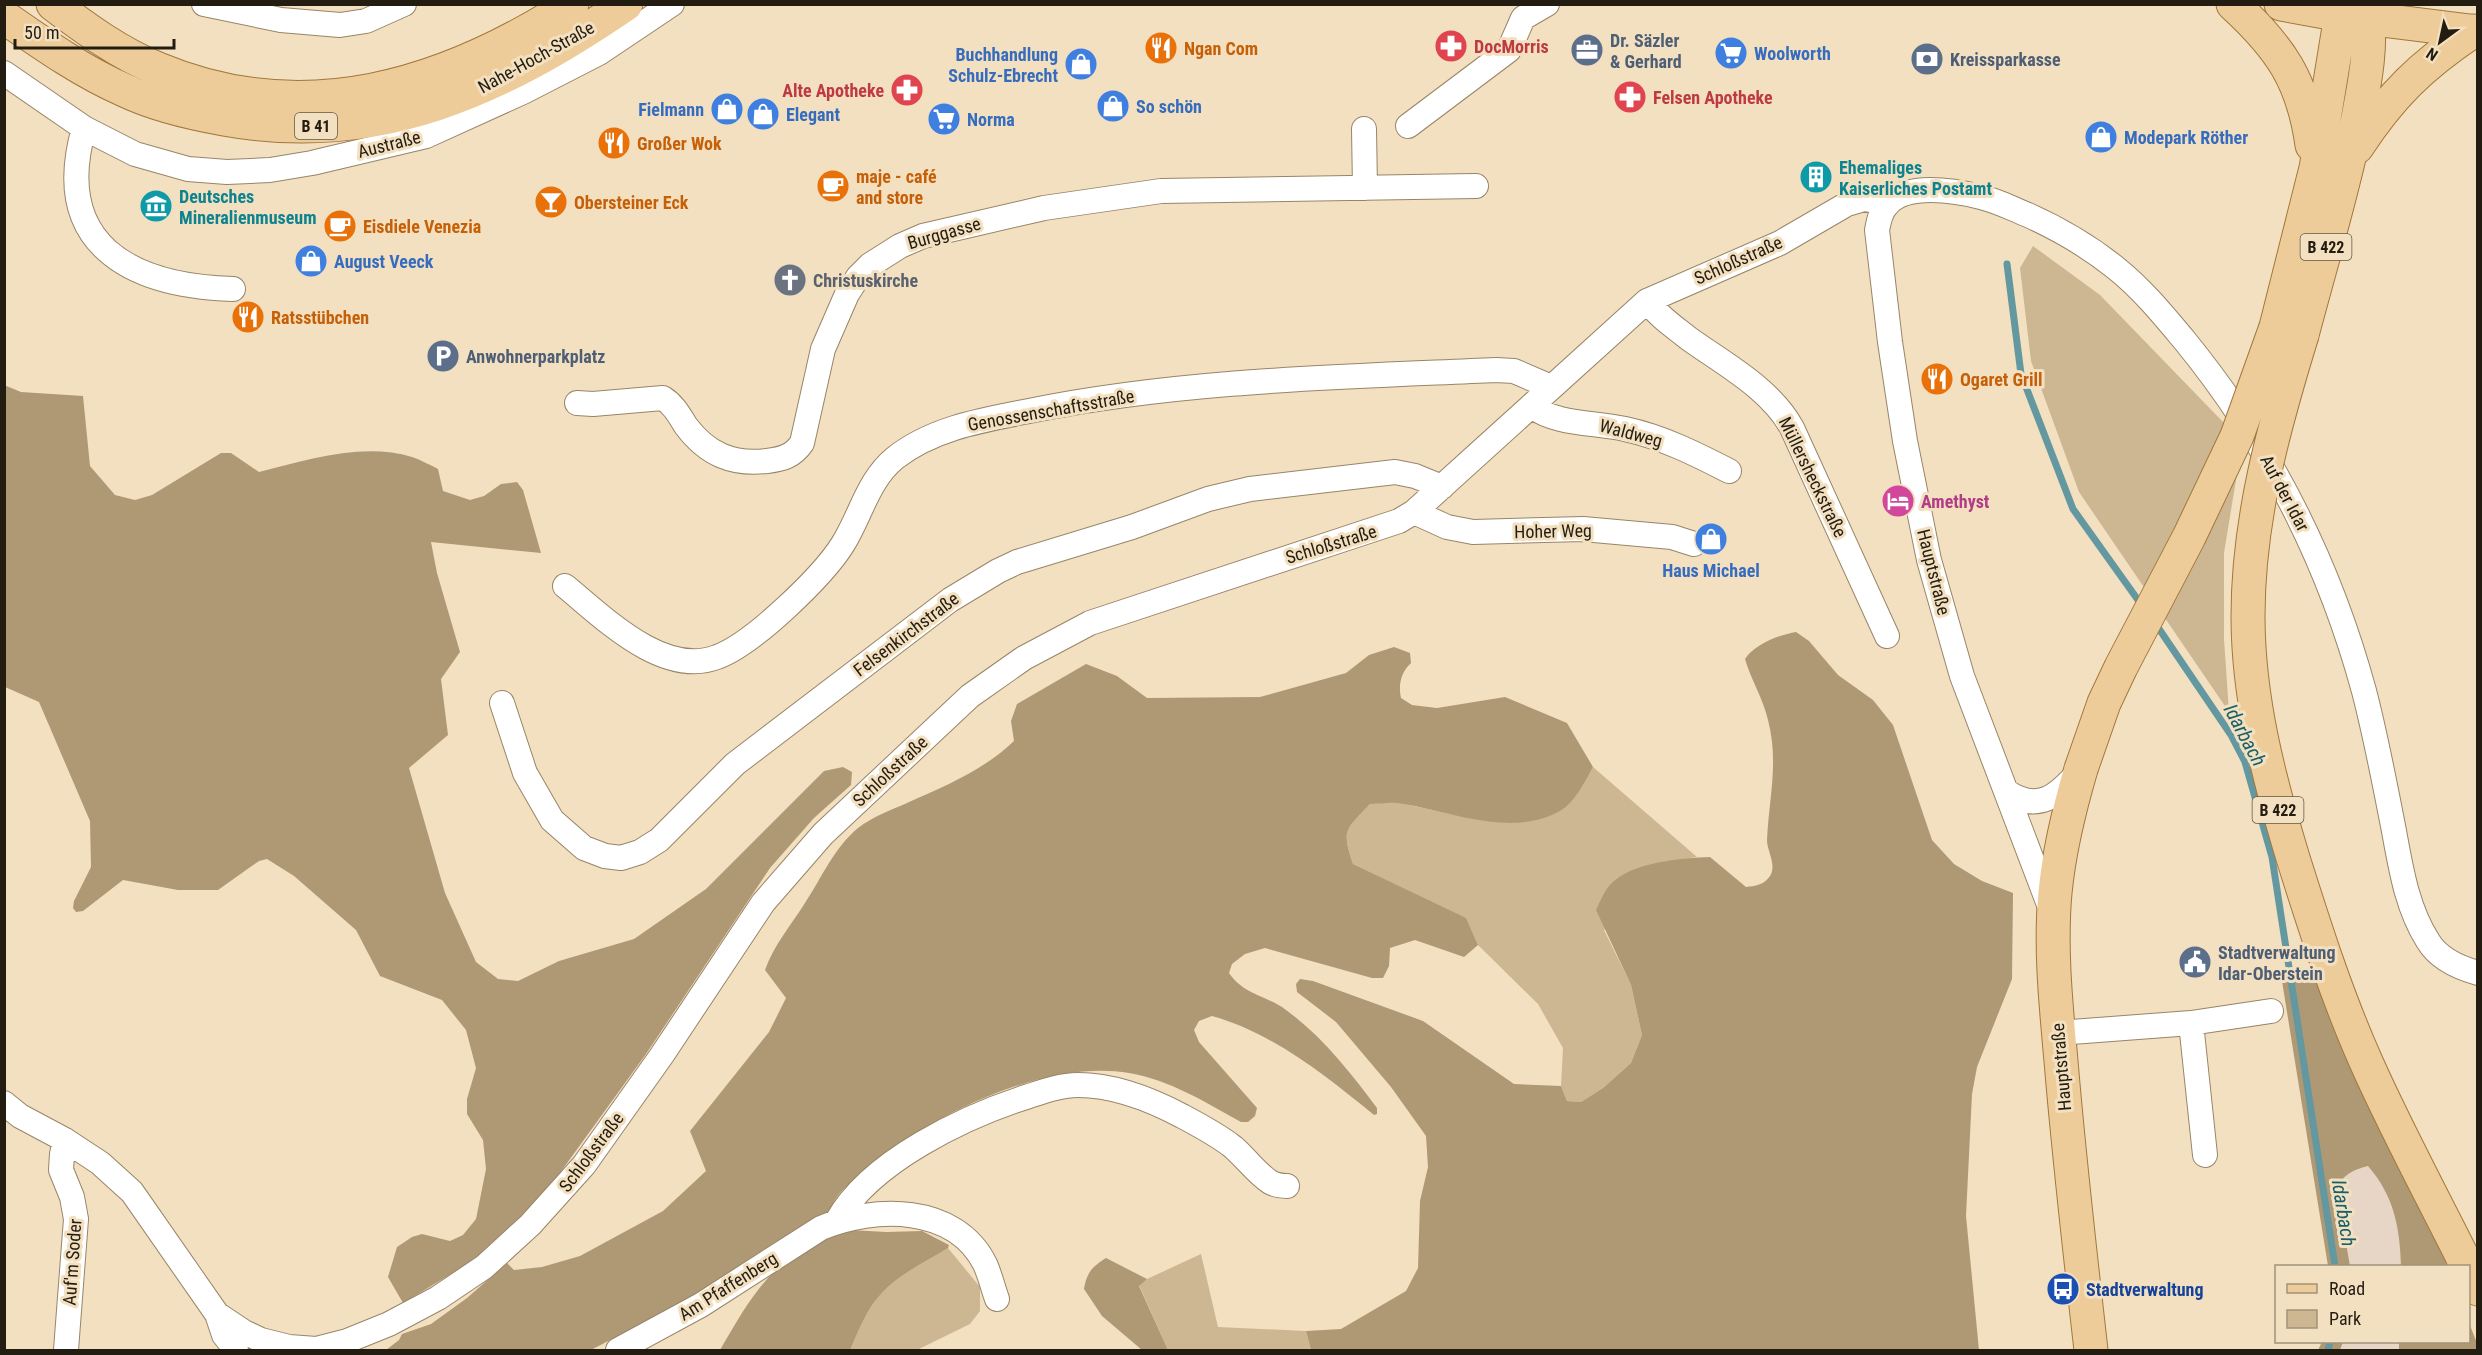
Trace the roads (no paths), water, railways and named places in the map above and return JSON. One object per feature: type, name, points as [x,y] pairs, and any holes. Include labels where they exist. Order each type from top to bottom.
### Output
[{"type":"main road","name":"Nahe-Hoch-Straße","points":[[53,4],[110,45],[158,69],[195,83],[241,93],[325,97],[390,88],[469,61],[504,45],[572,4]]},
{"type":"main road","name":"Nahe-Hoch-Straße","points":[[4,17],[76,66],[126,92],[150,101],[181,111],[244,123],[302,127],[336,125],[397,116],[456,98],[517,71],[578,36],[626,4]]},
{"type":"main road","points":[[2233,4],[2271,42],[2292,73],[2304,106],[2316,168]]},
{"type":"main road","points":[[2281,4],[2356,10],[2475,31]]},
{"type":"main road","name":"B 422","points":[[2356,10],[2300,237],[2289,331],[2252,542],[2248,591],[2249,652],[2259,731],[2279,814],[2339,998],[2367,1066],[2469,1265]]},
{"type":"main road","name":"B 422","points":[[2053,915],[2063,838],[2081,769],[2104,702],[2193,528],[2289,331],[2350,159],[2367,58],[2356,10]]},
{"type":"main road","points":[[2350,159],[2374,122],[2402,87],[2428,62],[2475,31]]},
{"type":"main road","name":"Hauptstraße","points":[[2053,915],[2058,1033],[2070,1166],[2091,1350]]},
{"type":"main road","name":"B 422","points":[[2470,1268],[2478,1289]]},
{"type":"street","points":[[204,4],[281,20],[340,26],[366,21],[404,4]]},
{"type":"street","name":"Austraße","points":[[81,137],[188,169],[227,172],[270,170],[312,163],[426,136],[523,92],[599,53],[672,4]]},
{"type":"street","points":[[1408,126],[1497,61],[1509,50],[1523,18],[1547,4]]},
{"type":"street","points":[[4,73],[81,137],[76,178],[81,216],[97,242],[130,266],[165,281],[198,288],[233,288]]},
{"type":"street","points":[[1364,129],[1365,188]]},
{"type":"street","name":"Burggasse","points":[[577,403],[593,404],[663,398],[675,408],[699,441],[720,457],[741,462],[781,459],[796,452],[802,443],[823,349],[847,294],[858,277],[870,266],[900,246],[923,236],[1044,208],[1132,193],[1186,189],[1476,186]]},
{"type":"street","name":"Auf der Idar","points":[[1888,204],[1908,194],[1938,189],[1987,199],[2044,223],[2093,250],[2118,269],[2160,311],[2202,363],[2246,424],[2273,468],[2320,565],[2348,638],[2365,694],[2408,898],[2428,944],[2452,963],[2478,973]]},
{"type":"street","name":"Schloßstraße","points":[[4,1103],[20,1116],[65,1140],[100,1163],[132,1192],[218,1314],[244,1332],[261,1340],[289,1347],[316,1348],[346,1341],[389,1324],[438,1298],[484,1267],[530,1226],[584,1165],[662,1055],[763,903],[823,834],[970,696],[1024,658],[1090,623],[1382,528],[1414,512],[1647,301],[1779,243],[1847,204],[1864,199],[1888,204]]},
{"type":"street","name":"Hauptstraße","points":[[1888,204],[1880,216],[1877,247],[1905,441],[1927,549],[1962,676],[2053,915]]},
{"type":"street","name":"Müllersheckstraße","points":[[1647,301],[1663,319],[1763,393],[1780,410],[1792,428],[1887,636]]},
{"type":"street","name":"Genossenschaftsstraße","points":[[565,586],[619,630],[641,644],[663,656],[700,661],[718,657],[747,638],[801,593],[826,567],[843,545],[867,494],[885,466],[913,446],[955,428],[1061,405],[1143,393],[1273,381],[1496,370],[1514,371],[1551,387]]},
{"type":"street","name":"Waldweg","points":[[1531,406],[1540,413],[1554,418],[1626,429],[1653,437],[1680,447],[1729,471]]},
{"type":"street","name":"Felsenkirchstraße","points":[[502,704],[525,773],[552,819],[584,848],[605,856],[621,858],[640,852],[659,840],[743,758],[950,600],[982,579],[1007,567],[1132,527],[1208,499],[1250,489],[1395,472],[1415,476],[1442,487]]},
{"type":"street","name":"Hoher Weg","points":[[1414,512],[1447,527],[1473,532],[1583,529],[1672,537],[1695,543]]},
{"type":"street","points":[[2006,791],[2029,801],[2047,799],[2060,792],[2081,769]]},
{"type":"street","points":[[2058,1033],[2192,1023],[2271,1011]]},
{"type":"street","points":[[2192,1023],[2205,1155]]},
{"type":"street","name":"Am Pfaffenberg","points":[[837,1221],[851,1201],[884,1170],[947,1129],[994,1108],[1049,1090],[1074,1085],[1118,1090],[1182,1116],[1232,1146],[1267,1180],[1280,1186],[1287,1186]]},
{"type":"street","name":"Auf'm Soder","points":[[65,1140],[61,1170],[72,1197],[76,1219],[66,1350]]},
{"type":"street","name":"Am Pfaffenberg","points":[[618,1350],[701,1305],[802,1239],[837,1221],[874,1214],[919,1216],[939,1222],[958,1234],[985,1264],[997,1299]]},
{"type":"street","points":[[218,1314],[224,1335],[236,1350]]},
{"type":"waterway","name":"Idarbach","points":[[2007,264],[2021,374],[2073,509],[2143,607]]},
{"type":"waterway","name":"Idarbach","points":[[2155,623],[2231,735],[2245,762],[2272,857],[2335,1265]]},
{"type":"waterway","name":"Idarbach","points":[[2328,1350],[2330,1343]]},
{"type":"place","name":"DocMorris","points":[[1451,46]]},
{"type":"place","name":"Ngan Com","points":[[1161,48]]},
{"type":"place","name":"Dr. Säzler & Gerhard","points":[[1587,50]]},
{"type":"place","name":"Woolworth","points":[[1731,53]]},
{"type":"place","name":"Kreissparkasse","points":[[1927,59]]},
{"type":"place","name":"Buchhandlung Schulz-Ebrecht","points":[[1081,64]]},
{"type":"place","name":"Alte Apotheke","points":[[907,90]]},
{"type":"place","name":"Felsen Apotheke","points":[[1630,97]]},
{"type":"place","name":"So schön","points":[[1113,106]]},
{"type":"place","name":"Fielmann","points":[[727,109]]},
{"type":"place","name":"Elegant","points":[[763,114]]},
{"type":"place","name":"Norma","points":[[944,119]]},
{"type":"place","name":"Modepark Röther","points":[[2101,137]]},
{"type":"place","name":"Großer Wok","points":[[614,143]]},
{"type":"place","name":"Ehemaliges Kaiserliches Postamt","points":[[1816,177]]},
{"type":"place","name":"maje - café and store","points":[[833,186]]},
{"type":"place","name":"Obersteiner Eck","points":[[551,202]]},
{"type":"place","name":"Deutsches Mineralienmuseum","points":[[156,206]]},
{"type":"place","name":"Eisdiele Venezia","points":[[340,226]]},
{"type":"place","name":"August Veeck","points":[[311,261]]},
{"type":"place","name":"Christuskirche","points":[[790,280]]},
{"type":"place","name":"Ratsstübchen","points":[[248,317]]},
{"type":"place","name":"Anwohnerparkplatz","points":[[443,356]]},
{"type":"place","name":"Ogaret Grill","points":[[1937,379]]},
{"type":"place","name":"Amethyst","points":[[1898,501]]},
{"type":"place","name":"Haus Michael","points":[[1711,539]]},
{"type":"place","name":"Stadtverwaltung Idar-Oberstein","points":[[2195,962]]},
{"type":"place","name":"Stadtverwaltung","points":[[2063,1289]]}]
